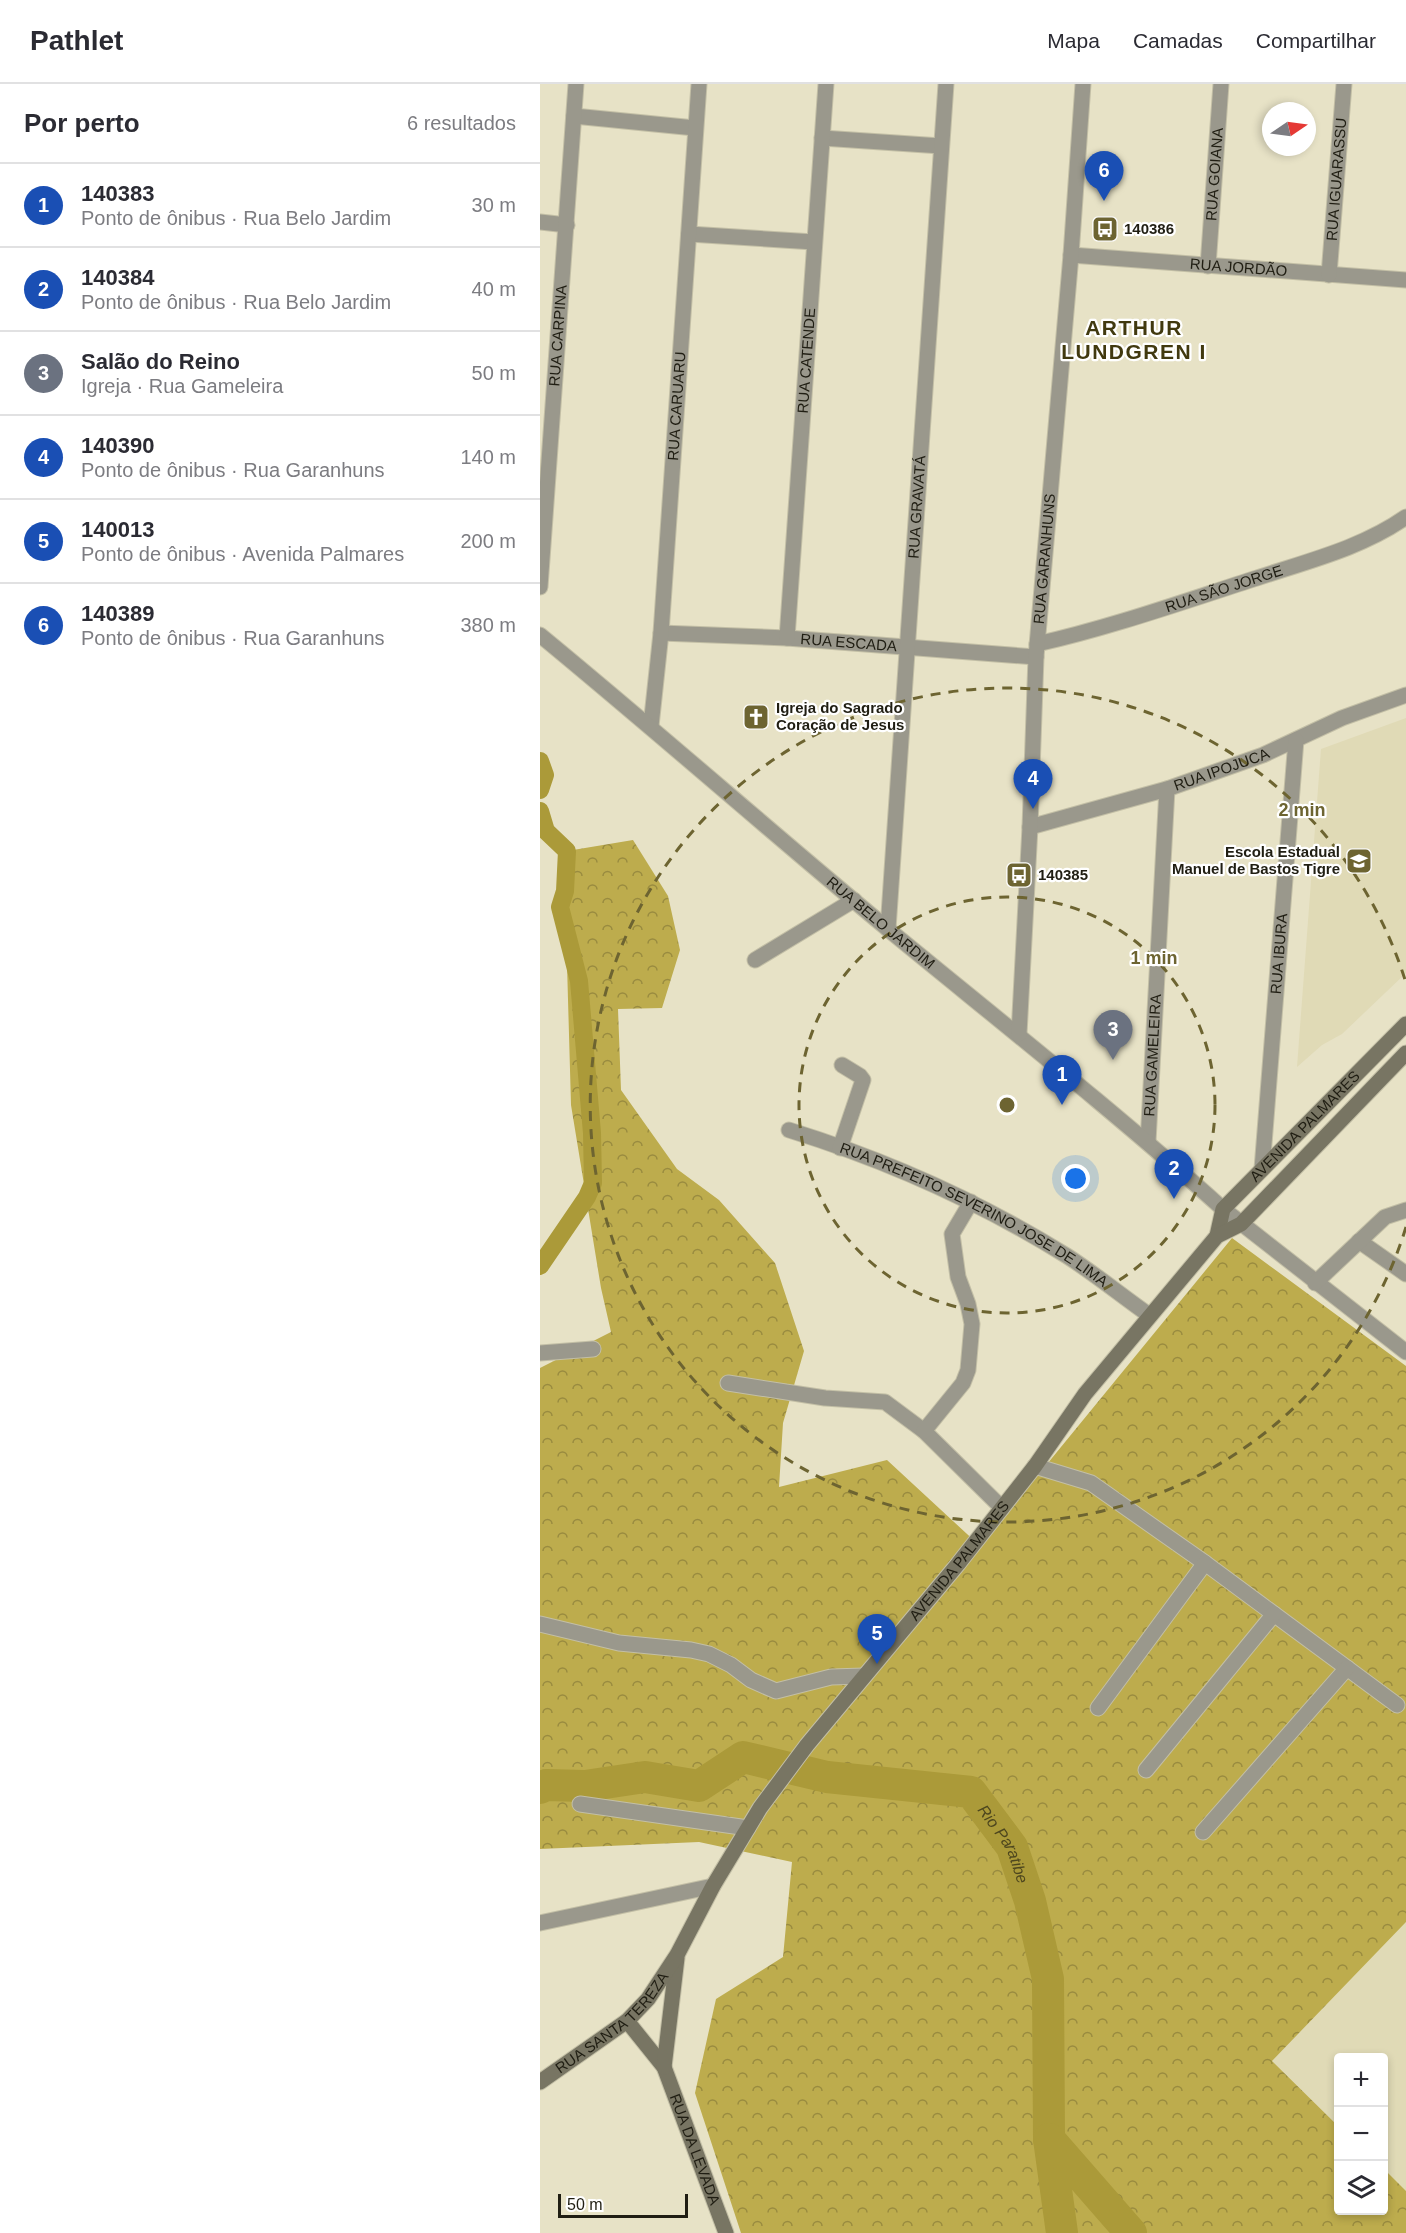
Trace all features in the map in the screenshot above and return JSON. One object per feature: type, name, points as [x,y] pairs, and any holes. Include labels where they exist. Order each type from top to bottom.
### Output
[{"type":"main road","name":"AVENIDA PALMARES","points":[[1222,1209],[1406,1024]]},
{"type":"main road","name":"AVENIDA PALMARES","points":[[677,1955],[713,1886],[772,1792],[1035,1467],[1085,1394],[1217,1236],[1241,1224],[1406,1053]]},
{"type":"main road","points":[[1217,1236],[1222,1209]]},
{"type":"main road","name":"RUA SANTA TEREZA","points":[[540,2082],[627,2021],[648,1999],[677,1955]]},
{"type":"main road","name":"RUA DA LEVADA","points":[[664,2067],[677,1955]]},
{"type":"main road","name":"RUA DA LEVADA","points":[[627,2021],[664,2067],[726,2233]]},
{"type":"street","name":"RUA CARPINA","points":[[540,587],[576,84]]},
{"type":"street","name":"RUA CARUARU","points":[[651,726],[661,633],[699,84]]},
{"type":"street","name":"RUA CATENDE","points":[[788,638],[826,84]]},
{"type":"street","name":"RUA GRAVATÁ","points":[[888,929],[910,648],[946,84]]},
{"type":"street","name":"RUA GARANHUNS","points":[[1018,1034],[1030,826],[1036,651],[1071,255],[1083,84]]},
{"type":"street","name":"RUA GOIANA","points":[[1208,266],[1221,84]]},
{"type":"street","name":"RUA IGUARASSU","points":[[1329,275],[1344,84]]},
{"type":"street","points":[[574,116],[695,128]]},
{"type":"street","points":[[822,138],[941,146]]},
{"type":"street","points":[[540,222],[567,225]]},
{"type":"street","points":[[689,234],[814,242]]},
{"type":"street","name":"RUA JORDÃO","points":[[1071,255],[1406,280]]},
{"type":"street","name":"RUA SÃO JORGE","points":[[1036,651],[1370,539],[1406,517]]},
{"type":"street","name":"RUA ESCADA","points":[[661,633],[788,638],[910,648],[1036,651]]},
{"type":"street","name":"RUA BELO JARDIM","points":[[540,635],[651,726],[888,929],[1148,1142],[1222,1209],[1406,1352]]},
{"type":"street","name":"RUA IPOJUCA","points":[[1030,826],[1167,789],[1263,755],[1342,718],[1406,695]]},
{"type":"street","name":"RUA IBURA","points":[[1262,1169],[1296,740]]},
{"type":"street","name":"RUA GAMELEIRA","points":[[1148,1142],[1167,789]]},
{"type":"street","points":[[755,960],[854,900]]},
{"type":"street","points":[[840,1148],[863,1080],[842,1065]]},
{"type":"street","name":"RUA PREFEITO SEVERINO JOSE DE LIMA","points":[[789,1130],[910,1174],[971,1202],[1070,1258],[1149,1315]]},
{"type":"street","points":[[924,1431],[963,1383],[968,1370],[972,1324],[968,1304],[958,1277],[952,1234],[971,1202]]},
{"type":"street","points":[[1315,1283],[1385,1217],[1406,1210]]},
{"type":"street","points":[[1359,1241],[1406,1274]]},
{"type":"street","points":[[540,1353],[592,1349]]},
{"type":"street","points":[[728,1383],[825,1398],[885,1402],[924,1431],[1002,1508]]},
{"type":"street","points":[[1035,1467],[1091,1483],[1205,1563],[1397,1705]]},
{"type":"street","points":[[1098,1708],[1205,1563]]},
{"type":"street","points":[[1146,1770],[1274,1614]]},
{"type":"street","points":[[540,1624],[619,1643],[709,1654],[731,1665],[751,1680],[776,1691],[831,1677],[864,1676]]},
{"type":"street","points":[[1203,1832],[1347,1668]]},
{"type":"street","points":[[580,1804],[748,1828]]},
{"type":"street","points":[[540,1923],[713,1886]]},
{"type":"shaded area","name":"Escola Estadual Manuel de Bastos Tigre","points":[[1406,718],[1406,973],[1342,1034],[1322,1045],[1297,1067],[1321,749]]},
{"type":"shaded area","points":[[1406,1922],[1406,2191],[1388,2173],[1388,2053],[1334,2053],[1334,2122],[1272,2061]]},
{"type":"green space","points":[[633,840],[668,896],[680,950],[662,1008],[618,1009],[621,1090],[677,1169],[719,1200],[775,1263],[804,1351],[783,1423],[779,1487],[887,1460],[980,1546],[1232,1238],[1406,1366],[1406,1922],[1272,2061],[1334,2122],[1334,2215],[1388,2215],[1388,2173],[1406,2191],[1406,2233],[741,2233],[695,2093],[716,1999],[783,1957],[792,1862],[699,1842],[540,1849],[540,1368],[611,1332],[601,1288],[571,1105],[566,929],[567,851]]},
{"type":"waterway","points":[[540,761],[545,775],[540,790]]},
{"type":"waterway","points":[[540,811],[546,831],[567,851],[565,891],[560,907],[579,981],[592,1133],[593,1183],[587,1197],[540,1266]]},
{"type":"waterway","name":"Rio Paratibe","points":[[540,1788],[546,1785],[585,1786],[645,1777],[699,1786],[743,1757],[827,1777],[971,1792],[1012,1847],[1030,1901],[1048,1979],[1049,2139],[1062,2233]]},
{"type":"waterway","points":[[1049,2139],[1131,2233]]},
{"type":"place","name":"140389","points":[[1104,201]]},
{"type":"place","name":"140386","points":[[1105,229]]},
{"type":"place","name":"Igreja do Sagrado Coração de Jesus","points":[[756,717]]},
{"type":"place","name":"140390","points":[[1033,809]]},
{"type":"place","name":"Escola Estadual Manuel de Bastos Tigre","points":[[1359,861]]},
{"type":"place","name":"140385","points":[[1019,875]]},
{"type":"place","name":"Salão do Reino","points":[[1113,1060]]},
{"type":"place","name":"140383","points":[[1062,1105]]},
{"type":"place","name":"140384","points":[[1174,1199]]},
{"type":"place","name":"140013","points":[[877,1664]]},
{"type":"district","name":"ARTHUR LUNDGREN I","points":[[1134,340]]}]
